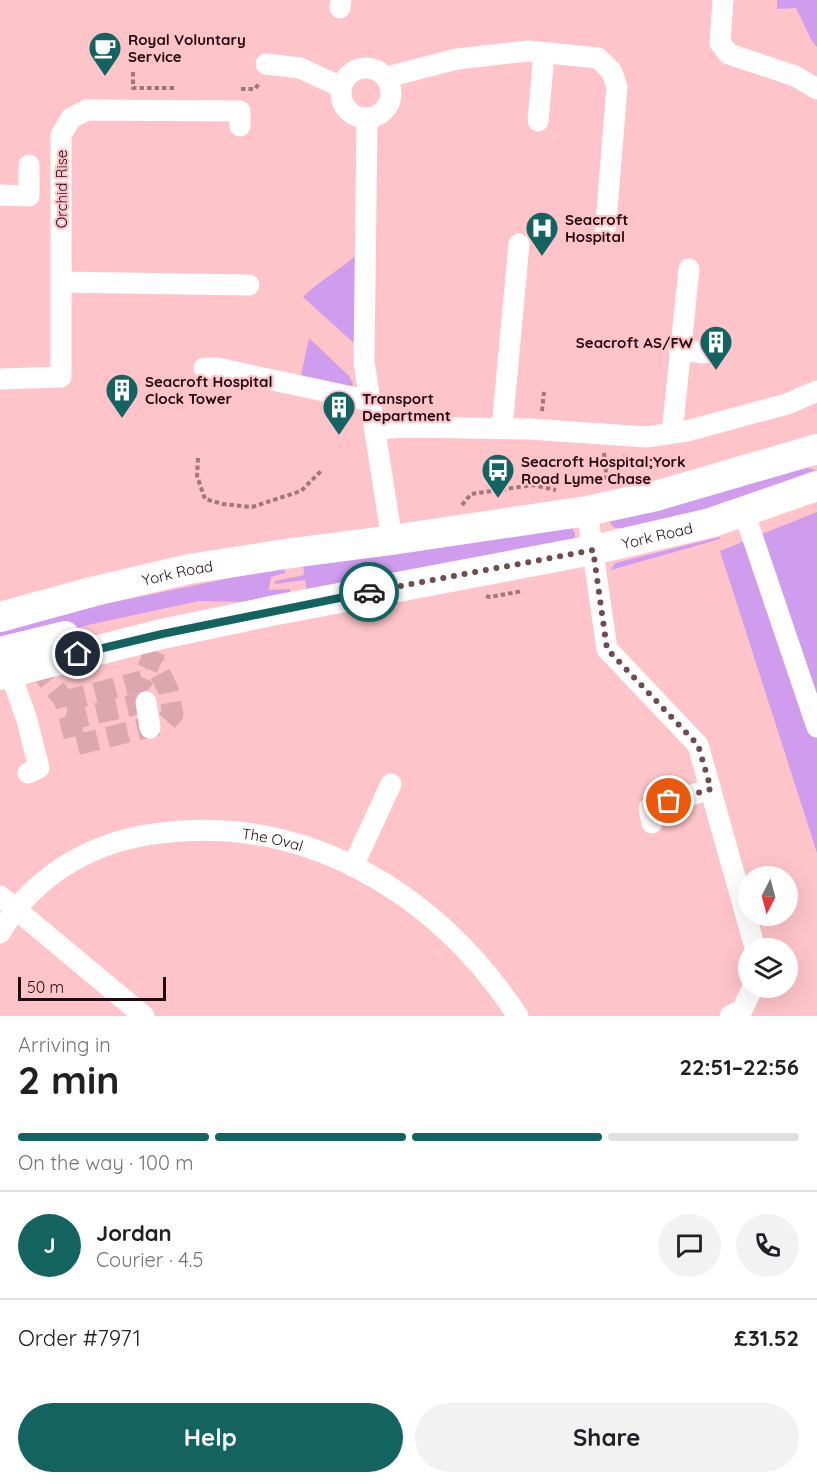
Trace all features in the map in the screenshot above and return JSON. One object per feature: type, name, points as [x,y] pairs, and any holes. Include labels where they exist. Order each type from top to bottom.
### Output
[{"type":"highway","name":"York Road","points":[[0,617],[95,591],[189,569],[587,511],[656,496],[817,449]]},
{"type":"highway","name":"York Road","points":[[4,666],[254,614],[593,550],[710,523],[817,486]]},
{"type":"street","points":[[723,0],[720,44],[729,54],[795,76],[817,89]]},
{"type":"street","points":[[387,77],[457,59],[528,51],[598,58],[612,72],[617,87],[605,234]]},
{"type":"street","points":[[538,121],[544,53]]},
{"type":"street","points":[[269,64],[300,68],[341,87]]},
{"type":"street","points":[[365,67],[381,72],[391,85],[390,103],[385,111],[377,116],[357,117],[343,104],[341,87],[350,73],[365,67]]},
{"type":"street","name":"Orchid Rise","points":[[0,380],[61,377],[61,135],[71,118],[87,110],[240,111],[240,126]]},
{"type":"street","points":[[367,118],[364,362],[392,540]]},
{"type":"street","points":[[0,195],[29,195],[29,165]]},
{"type":"street","points":[[502,429],[519,244]]},
{"type":"street","points":[[672,433],[689,269]]},
{"type":"street","points":[[61,282],[249,285]]},
{"type":"street","points":[[679,350],[704,353]]},
{"type":"street","points":[[204,368],[217,368],[371,401]]},
{"type":"street","points":[[375,429],[408,427],[502,429],[646,437],[672,433],[787,404],[817,391]]},
{"type":"street","points":[[587,511],[607,649],[698,745],[752,938]]},
{"type":"street","points":[[744,512],[817,727]]},
{"type":"street","points":[[4,666],[27,720],[39,768],[28,773]]},
{"type":"street","points":[[146,702],[150,728]]},
{"type":"street","points":[[353,866],[391,784]]},
{"type":"street","points":[[652,823],[649,808],[711,789]]},
{"type":"street","name":"The Oval","points":[[0,933],[8,902],[83,855],[132,838],[175,831],[254,833],[305,846],[353,866],[401,895],[437,923],[485,971],[518,1016]]},
{"type":"street","points":[[8,902],[144,1016]]},
{"type":"street","points":[[730,1016],[742,1010],[748,998]]},
{"type":"path","points":[[232,89],[255,89],[269,64]]},
{"type":"path","points":[[133,72],[133,88],[177,88]]},
{"type":"path","points":[[604,456],[607,482]]},
{"type":"path","points":[[198,458],[197,476],[205,499],[252,507],[302,491],[321,471]]},
{"type":"path","points":[[490,597],[528,590]]},
{"type":"shaded area","points":[[777,0],[817,0],[817,47],[796,8],[777,9]]},
{"type":"shaded area","points":[[355,256],[356,345],[303,297]]},
{"type":"shaded area","points":[[309,338],[348,375],[353,383],[352,390],[300,380]]},
{"type":"shaded area","points":[[802,466],[815,470],[815,475],[718,507],[626,530],[613,527],[610,522],[612,518]]},
{"type":"shaded area","points":[[817,512],[817,853],[720,551]]},
{"type":"shaded area","points":[[572,528],[575,540],[307,591],[305,580],[275,584],[275,581],[304,575],[303,562]]},
{"type":"shaded area","points":[[719,537],[720,539],[611,570],[615,563]]},
{"type":"shaded area","points":[[284,567],[285,573],[271,577],[269,590],[290,589],[290,593],[245,602],[199,601],[0,644],[0,628],[51,615]]},
{"type":"tunnel","points":[[65,701],[142,681],[155,651]]},
{"type":"tunnel","points":[[36,665],[65,701],[76,745],[165,723],[173,714],[168,689],[152,658]]},
{"type":"tunnel","points":[[67,712],[81,717],[146,702],[144,692]]},
{"type":"way so far","points":[[369,592],[593,550],[607,649],[698,745],[711,789],[669,801]]},
{"type":"place","name":"Royal Voluntary Service","points":[[105,77]]},
{"type":"place","name":"Seacroft Hospital","points":[[542,257]]},
{"type":"place","name":"Seacroft AS/FW","points":[[716,371]]},
{"type":"place","name":"Seacroft Hospital Clock Tower","points":[[122,419]]},
{"type":"place","name":"Transport Department","points":[[339,436]]},
{"type":"place","name":"Seacroft Hospital;York Road Lyme Chase","points":[[498,499]]},
{"type":"route","points":[[78,654],[162,634],[369,592]]}]
